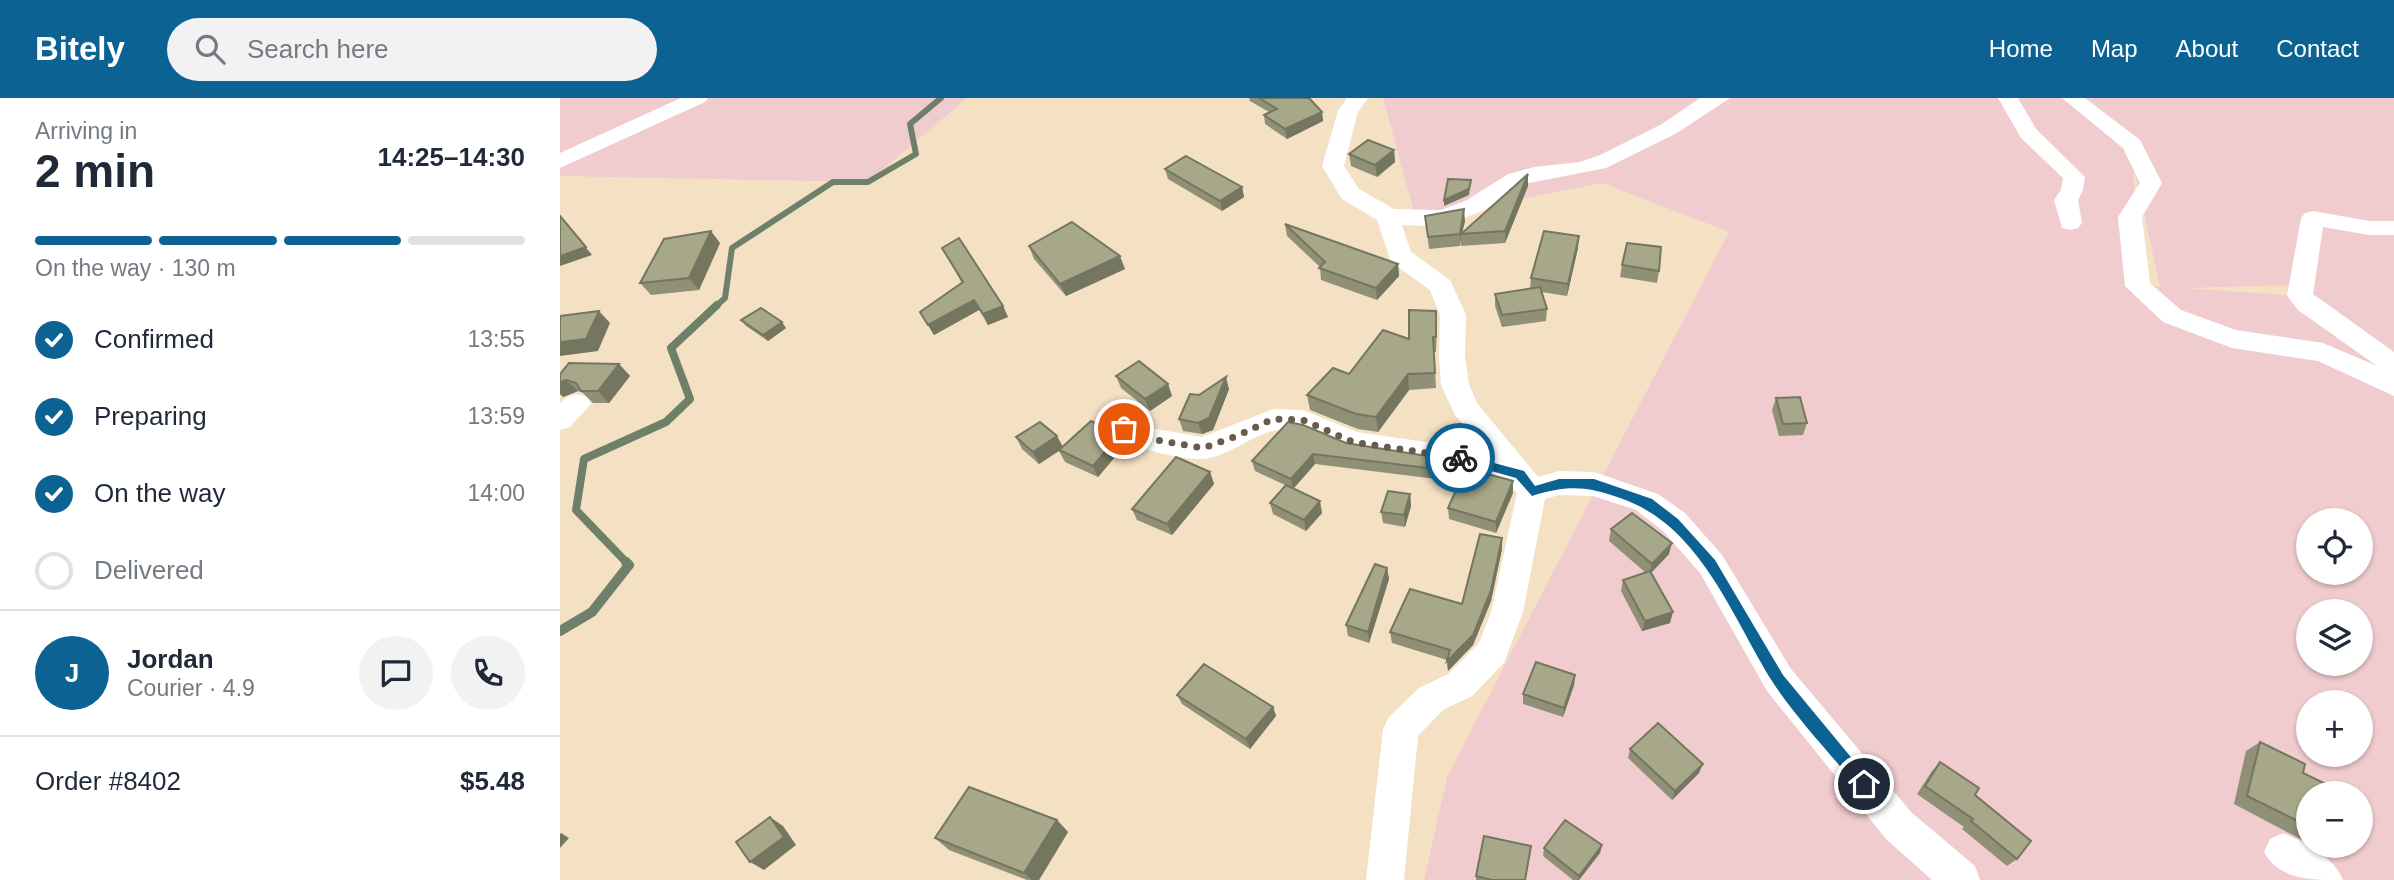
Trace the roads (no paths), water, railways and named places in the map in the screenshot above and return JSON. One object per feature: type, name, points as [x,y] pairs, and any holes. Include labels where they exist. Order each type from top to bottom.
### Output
[{"type":"street","points":[[560,161],[698,98]]},
{"type":"street","points":[[1358,98],[1348,111],[1333,166],[1350,194],[1388,216],[1416,219],[1446,218],[1462,213],[1513,180],[1540,172],[1566,172],[1591,166],[1670,129],[1700,106],[1720,98]]},
{"type":"street","points":[[2008,98],[2024,131],[2074,177],[2066,200],[2070,223]]},
{"type":"street","points":[[2073,98],[2132,145],[2151,183],[2130,217],[2138,286],[2172,316],[2232,339],[2323,352],[2394,386]]},
{"type":"street","points":[[1385,880],[1401,729],[1431,699],[1460,685],[1492,652],[1507,612],[1526,483],[1465,408],[1455,385],[1452,356],[1453,315],[1441,286],[1400,256],[1388,216]]},
{"type":"street","points":[[2394,228],[2370,228],[2313,218],[2300,296],[2307,304],[2394,365]]},
{"type":"street","points":[[1109,422],[1139,437],[1203,448],[1273,419],[1303,420],[1353,442],[1461,458],[1526,483],[1594,484],[1647,502],[1674,522],[1711,564],[1779,680],[1899,825],[1961,880]]},
{"type":"street","points":[[2283,852],[2324,880]]},
{"type":"waterway","points":[[715,307],[725,298],[732,248],[833,182],[868,182],[916,154],[910,124],[941,98]]},
{"type":"waterway","points":[[628,564],[576,510],[584,459],[666,422],[690,399],[671,348],[717,305]]},
{"type":"waterway","points":[[560,631],[592,612],[628,564]]}]
